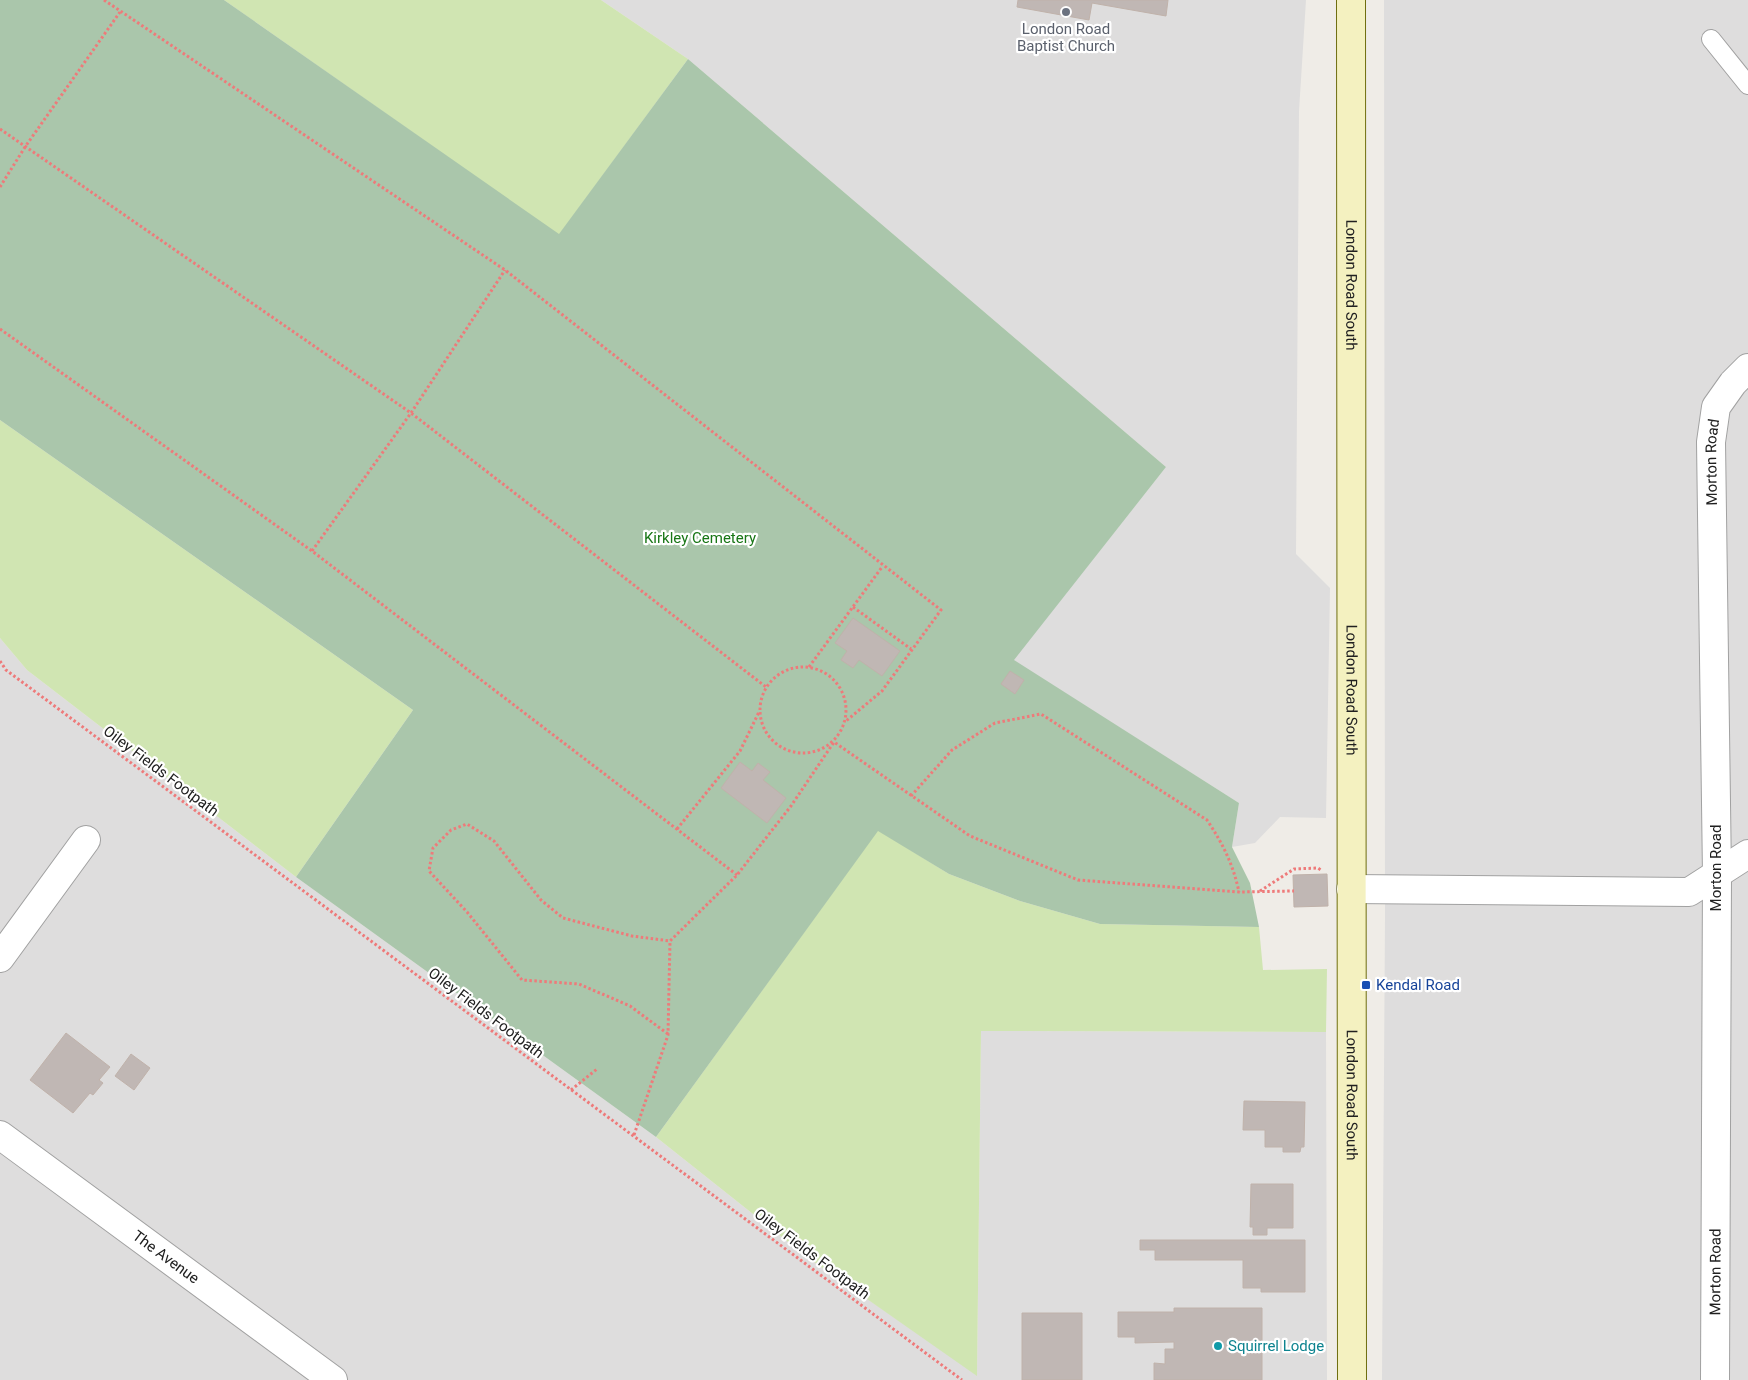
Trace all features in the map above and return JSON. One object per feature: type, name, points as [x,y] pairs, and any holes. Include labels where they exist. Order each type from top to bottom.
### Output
[{"type":"main road","name":"London Road South","points":[[1351,0],[1352,1380]]},
{"type":"street","name":"Morton Road","points":[[1715,1380],[1717,875],[1711,442],[1716,407],[1733,383],[1748,368]]},
{"type":"street","points":[[0,958],[86,840]]},
{"type":"street","points":[[1352,890],[1689,892],[1748,854]]},
{"type":"street","name":"The Avenue","points":[[0,1135],[333,1380]]},
{"type":"lane","points":[[1710,39],[1748,85]]},
{"type":"path","points":[[104,0],[505,270],[941,610],[882,691],[846,721],[791,806],[737,875],[670,941],[668,1035],[634,1135]]},
{"type":"path","points":[[0,186],[25,147],[120,12]]},
{"type":"path","points":[[0,129],[411,413],[766,687]]},
{"type":"path","points":[[312,551],[411,413],[505,270]]},
{"type":"path","points":[[0,329],[312,551],[737,875]]},
{"type":"path","points":[[809,667],[883,566]]},
{"type":"path","points":[[853,607],[912,649]]},
{"type":"path","name":"Oiley Fields Footpath","points":[[0,661],[6,670],[962,1380]]},
{"type":"path","points":[[676,829],[740,750],[759,711],[766,687],[785,671],[809,667],[831,676],[845,696],[846,721]]},
{"type":"path","points":[[759,711],[767,735],[786,751],[812,754],[834,742]]},
{"type":"path","points":[[911,796],[952,750],[995,723],[1041,714],[1207,820],[1222,844],[1235,871],[1239,892]]},
{"type":"path","points":[[834,742],[970,836],[1078,880],[1239,892],[1294,891]]},
{"type":"path","points":[[668,1035],[630,1006],[579,984],[522,980],[467,912],[429,871],[433,848],[452,830],[467,824],[494,841],[541,900],[563,918],[632,936],[670,941]]},
{"type":"path","points":[[1259,892],[1294,869],[1318,868],[1352,890]]},
{"type":"path","points":[[571,1090],[597,1069]]},
{"type":"shaded area","points":[[601,0],[1306,0],[1299,111],[1296,554],[1330,588],[1326,818],[1280,817],[1255,843],[1232,847],[1239,803],[1013,660],[1166,467],[688,59]]},
{"type":"shaded area","points":[[1384,0],[1748,0],[1748,1380],[1382,1380],[1385,918]]},
{"type":"shaded area","points":[[0,638],[27,670],[296,877],[656,1137],[807,1257],[977,1375],[981,1031],[1326,1032],[1327,1380],[0,1380]]},
{"type":"green space","name":"Kirkley Cemetery","points":[[0,0],[224,0],[559,234],[688,59],[1166,467],[1014,660],[1239,803],[1232,847],[1250,883],[1259,927],[1100,924],[1020,901],[949,874],[878,831],[656,1137],[296,877],[413,710],[0,420]]},
{"type":"green space","points":[[224,0],[601,0],[688,59],[559,235]]},
{"type":"green space","points":[[0,420],[413,710],[296,877],[27,670],[0,638]]},
{"type":"green space","points":[[878,830],[949,874],[1020,901],[1100,924],[1259,927],[1263,970],[1327,969],[1326,1032],[981,1031],[977,1376],[807,1257],[656,1137]]},
{"type":"building","name":"London Road Baptist Church","points":[[1018,0],[1168,0],[1166,16],[1092,3],[1089,20],[1017,7]]},
{"type":"building","points":[[853,618],[900,651],[882,676],[859,660],[853,668],[841,660],[847,651],[835,643]]},
{"type":"building","points":[[1010,671],[1024,680],[1015,694],[1001,684]]},
{"type":"building","points":[[740,762],[752,771],[758,763],[770,772],[763,780],[786,798],[767,823],[721,788]]},
{"type":"building","points":[[1327,874],[1328,906],[1294,907],[1293,875]]},
{"type":"building","points":[[66,1033],[110,1067],[99,1080],[103,1083],[93,1095],[90,1093],[73,1113],[30,1080]]},
{"type":"building","points":[[131,1054],[150,1068],[134,1090],[115,1076]]},
{"type":"building","points":[[1244,1101],[1305,1102],[1304,1147],[1301,1147],[1300,1152],[1283,1152],[1283,1147],[1265,1147],[1265,1130],[1243,1130]]},
{"type":"building","points":[[1251,1184],[1293,1184],[1293,1228],[1267,1228],[1267,1235],[1253,1235],[1253,1227],[1250,1227]]},
{"type":"building","points":[[1140,1240],[1305,1240],[1305,1292],[1261,1292],[1261,1288],[1243,1288],[1243,1260],[1155,1260],[1155,1250],[1140,1250]]},
{"type":"building","name":"Squirrel Lodge","points":[[1174,1308],[1262,1308],[1262,1380],[1154,1380],[1154,1363],[1165,1364],[1165,1349],[1174,1349],[1174,1342],[1135,1343],[1135,1337],[1118,1337],[1118,1312],[1174,1312]]},
{"type":"building","points":[[1022,1313],[1082,1313],[1082,1380],[1022,1380]]},
{"type":"place","name":"London Road Baptist Church","points":[[1066,12]]},
{"type":"place","name":"Kendal Road","points":[[1366,985]]},
{"type":"place","name":"Squirrel Lodge","points":[[1218,1346]]}]
